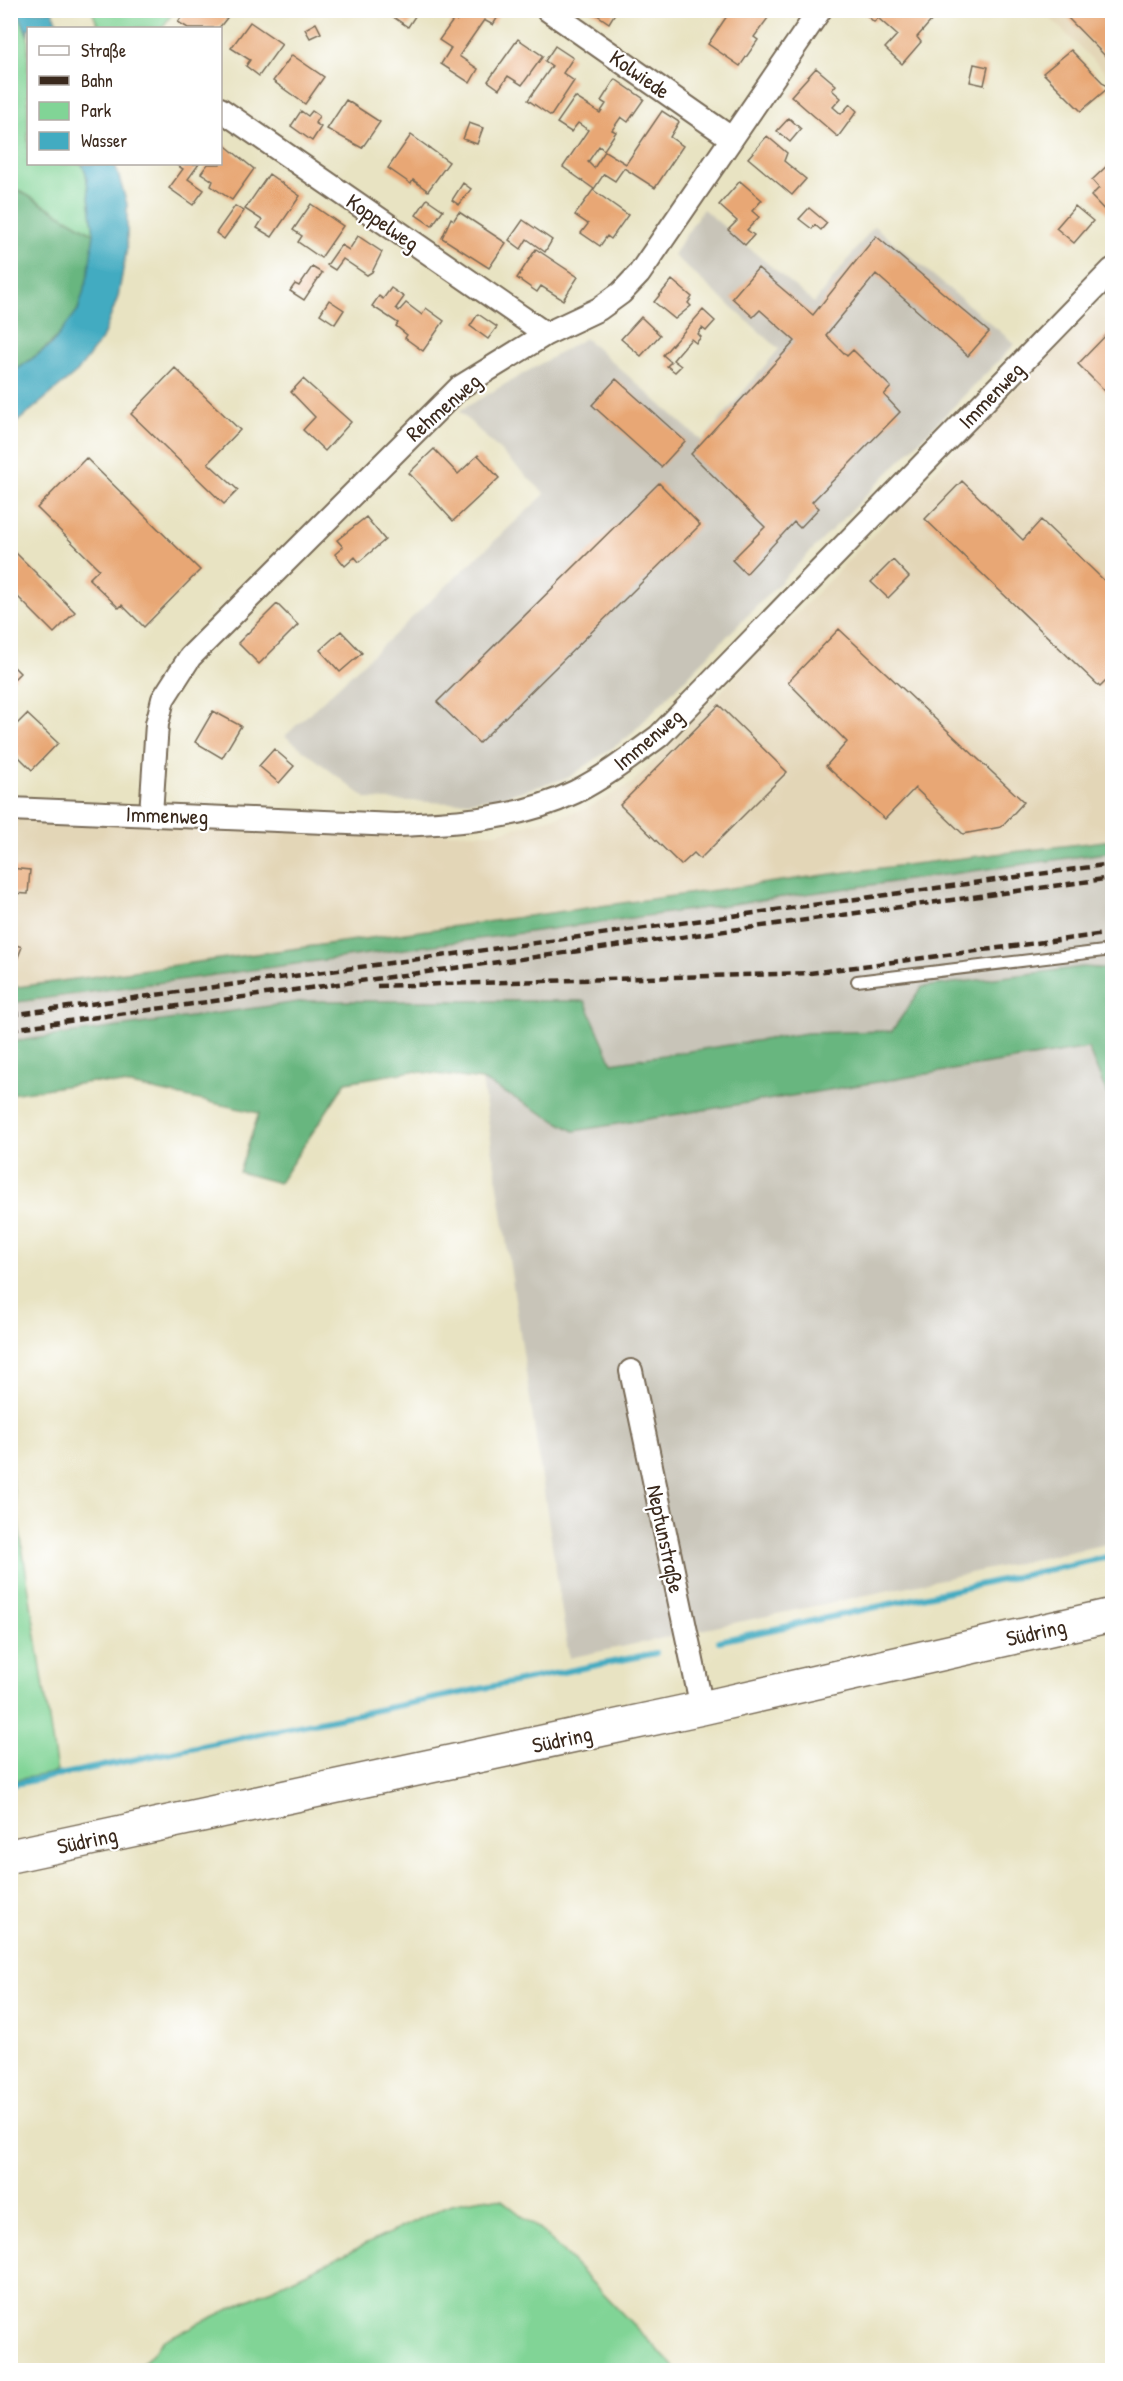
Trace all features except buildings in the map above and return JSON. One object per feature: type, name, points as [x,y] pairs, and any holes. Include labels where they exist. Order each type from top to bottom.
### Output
[{"type":"main road","name":"Südring","points":[[10,1857],[702,1708],[1113,1615]]},
{"type":"street","name":"Kolwiede","points":[[548,10],[731,138]]},
{"type":"street","name":"Rehmenweg","points":[[151,814],[157,724],[163,699],[190,657],[460,387],[546,334],[599,309],[621,293],[639,274],[820,10]]},
{"type":"street","name":"Koppelweg","points":[[222,110],[546,334]]},
{"type":"street","name":"Immenweg","points":[[10,809],[396,825],[459,823],[522,811],[573,793],[617,768],[659,736],[1113,270]]},
{"type":"street","name":"Neptunstraße","points":[[631,1371],[702,1708]]},
{"type":"lane","points":[[857,981],[1113,950]]},
{"type":"shaded area","points":[[1043,11],[1112,11],[1112,79]]},
{"type":"shaded area","points":[[703,209],[814,303],[874,226],[1015,344],[627,738],[568,778],[498,798],[450,803],[367,799],[285,736],[545,494],[459,411],[585,338],[702,441],[779,349],[673,255]]},
{"type":"shaded area","points":[[1112,289],[1112,840],[832,874],[11,988],[11,817],[392,834],[496,833],[585,809],[631,784]]},
{"type":"shaded area","points":[[1112,852],[1112,969],[1083,967],[922,987],[892,1031],[807,1033],[612,1063],[585,1001],[306,1001],[11,1042],[10,1004]]},
{"type":"shaded area","points":[[1088,1048],[1112,1106],[1112,1543],[569,1658],[482,1080],[574,1131]]},
{"type":"green space","points":[[18,10],[27,33],[27,165],[82,165],[86,173],[94,234],[11,186],[10,11]]},
{"type":"green space","points":[[92,11],[174,11],[163,27],[99,27]]},
{"type":"green space","points":[[11,186],[94,234],[87,284],[77,311],[56,338],[39,354],[11,374]]},
{"type":"green space","points":[[1112,840],[1112,852],[11,1003],[11,988],[832,874]]},
{"type":"green space","points":[[1083,967],[1112,969],[1112,1106],[1088,1048],[574,1131],[482,1080],[413,1071],[346,1082],[279,1183],[239,1172],[259,1113],[131,1085],[91,1082],[11,1094],[11,1042],[306,1001],[585,1001],[612,1063],[807,1033],[892,1031],[922,987]]},
{"type":"green space","points":[[10,1468],[57,1772],[11,1781],[10,1781]]},
{"type":"green space","points":[[482,2198],[502,2200],[547,2236],[677,2370],[142,2370],[139,2368],[164,2340],[451,2204]]},
{"type":"water","points":[[18,11],[52,11],[59,27],[27,27],[27,34]]},
{"type":"water","points":[[82,165],[115,165],[127,204],[127,248],[118,297],[102,339],[77,372],[11,427],[11,374],[51,345],[78,310],[88,276],[94,234],[86,173]]},
{"type":"waterway","points":[[719,1641],[1112,1556]]},
{"type":"waterway","points":[[10,1785],[656,1653]]},
{"type":"railway","points":[[10,1015],[1112,864]]},
{"type":"railway","points":[[10,1029],[1112,878]]},
{"type":"railway","points":[[377,986],[810,973],[1112,933]]}]
